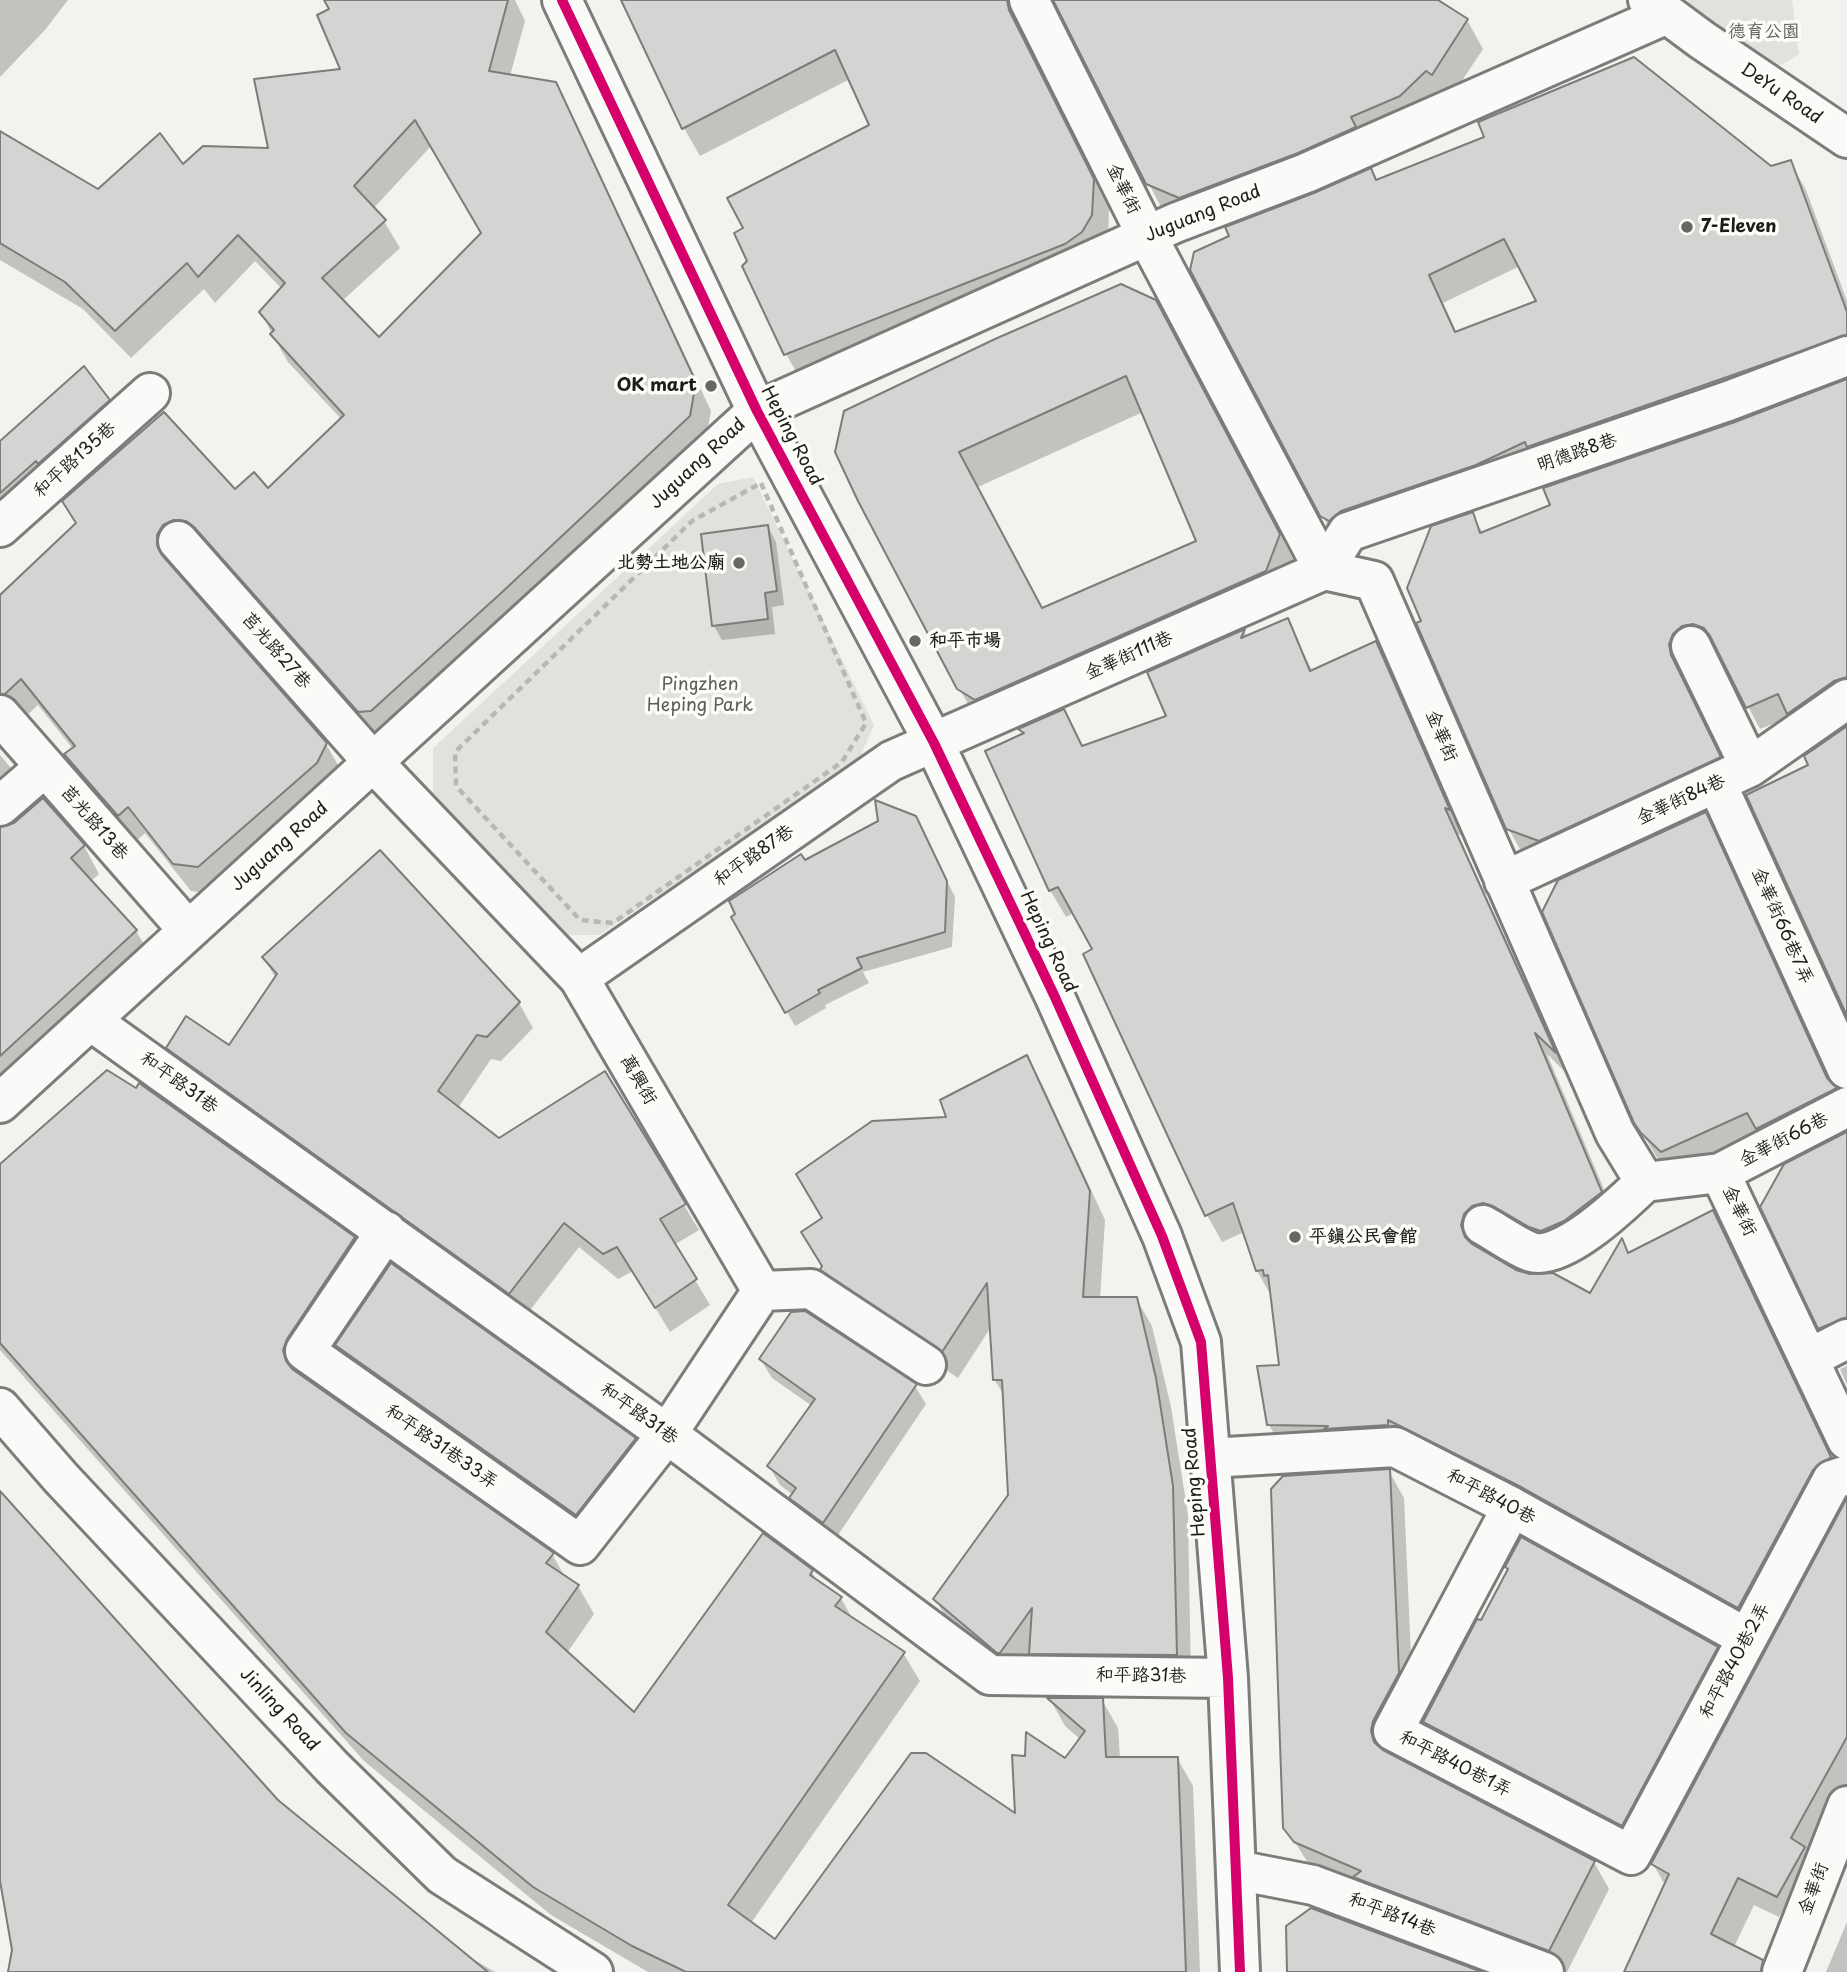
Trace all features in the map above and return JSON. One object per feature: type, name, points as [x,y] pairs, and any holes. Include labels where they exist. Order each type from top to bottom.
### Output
[{"type":"street","name":"Heping Road","points":[[562,0],[757,411],[934,743],[1054,995],[1163,1236],[1201,1342],[1228,1678],[1240,1972]]},
{"type":"street","name":"金華街","points":[[1029,0],[1147,236],[1324,570],[1374,581],[1615,1133],[1645,1182],[1720,1173],[1847,1440]]},
{"type":"street","name":"Juguang Road","points":[[0,1102],[757,411],[1175,223],[1306,173],[1657,7]]},
{"type":"street","name":"DeYu Road","points":[[1657,7],[1847,140]]},
{"type":"street","name":"明德路8巷","points":[[1324,570],[1348,532],[1728,401],[1847,356]]},
{"type":"street","name":"和平路135巷","points":[[0,527],[150,393]]},
{"type":"street","name":"莒光路27巷","points":[[178,541],[373,762]]},
{"type":"street","name":"金華街111巷","points":[[934,743],[1324,570]]},
{"type":"street","name":"金華街66巷7弄","points":[[1691,646],[1733,775],[1847,1069]]},
{"type":"street","name":"金華街84巷","points":[[1504,881],[1733,775],[1847,699]]},
{"type":"street","name":"莒光路13巷","points":[[0,715],[188,930]]},
{"type":"street","name":"和平路87巷","points":[[579,978],[891,761],[934,743]]},
{"type":"street","name":"萬興街","points":[[373,762],[579,978],[762,1291]]},
{"type":"street","points":[[0,806],[45,767]]},
{"type":"street","name":"和平路31巷","points":[[91,1021],[667,1434],[990,1675],[1228,1678]]},
{"type":"street","name":"金華街66巷","points":[[1720,1173],[1847,1107]]},
{"type":"street","points":[[1483,1225],[1532,1252],[1550,1253],[1608,1218],[1645,1182]]},
{"type":"street","name":"和平路31巷33弄","points":[[386,1231],[305,1350],[316,1358],[580,1545],[667,1434]]},
{"type":"street","points":[[667,1434],[762,1291],[811,1289],[926,1365]]},
{"type":"street","points":[[1810,1358],[1847,1339]]},
{"type":"street","name":"Jinling Road","points":[[0,1408],[61,1478],[332,1767],[442,1875],[593,1972]]},
{"type":"street","name":"和平路40巷","points":[[1210,1458],[1395,1447],[1512,1507],[1747,1638]]},
{"type":"street","name":"和平路40巷2弄","points":[[1631,1855],[1832,1480],[1847,1475]]},
{"type":"street","name":"和平路40巷1弄","points":[[1512,1507],[1393,1731],[1631,1855]]},
{"type":"street","name":"金華街","points":[[1782,1972],[1847,1806]]},
{"type":"street","name":"和平路14巷","points":[[1236,1870],[1312,1885],[1545,1972]]},
{"type":"path","points":[[761,483],[866,723],[842,761],[613,923],[580,920],[456,786],[455,752],[692,521],[761,483]]},
{"type":"green space","name":"德育公園","points":[[1670,0],[1792,0],[1799,54],[1782,65],[1759,67]]},
{"type":"green space","name":"Pingzhen Heping Park","points":[[753,477],[874,725],[858,762],[599,935],[566,935],[433,793],[433,748],[718,484]]},
{"type":"building","points":[[324,0],[508,0],[489,71],[556,82],[696,382],[690,416],[371,711],[358,712],[194,527],[186,521],[174,520],[163,525],[157,535],[157,545],[162,555],[327,743],[317,763],[198,867],[173,864],[128,807],[118,816],[64,754],[75,746],[21,679],[5,694],[0,694],[0,595],[76,523],[62,501],[164,412],[235,489],[254,472],[268,488],[344,415],[270,334],[274,330],[259,312],[285,283],[238,235],[198,277],[187,263],[115,331],[65,282],[0,243],[0,131],[98,189],[160,133],[183,164],[203,146],[268,148],[254,79],[340,69],[317,15],[329,9]],"holes":[[[415,120],[481,233],[379,337],[322,278],[386,220],[354,186]]]},
{"type":"building","points":[[621,0],[1007,0],[1009,10],[1094,179],[1092,215],[1082,232],[1065,244],[784,355],[742,266],[747,261],[734,233],[743,228],[727,198],[869,125],[835,50],[682,129]]},
{"type":"building","points":[[1053,0],[1438,0],[1468,19],[1432,75],[1426,71],[1400,96],[1351,117],[1356,127],[1298,153],[1179,198],[1146,184]]},
{"type":"building","points":[[1634,57],[1771,166],[1791,160],[1847,312],[1847,335],[1527,447],[1525,442],[1476,465],[1341,511],[1329,521],[1320,516],[1190,270],[1194,252],[1229,236],[1225,227],[1371,168],[1376,180],[1484,137],[1478,122]],"holes":[[[1504,239],[1536,301],[1455,332],[1429,275]]]},
{"type":"building","points":[[1121,284],[1156,300],[1280,534],[1266,571],[975,700],[957,689],[835,452],[844,411],[995,339]],"holes":[[[1126,376],[1196,541],[1042,608],[959,452]]]},
{"type":"building","points":[[84,366],[110,400],[38,464],[36,461],[0,493],[0,441]]},
{"type":"building","points":[[1847,379],[1847,677],[1834,681],[1787,714],[1778,694],[1746,708],[1704,628],[1693,624],[1682,626],[1673,634],[1669,644],[1671,655],[1721,757],[1539,841],[1506,829],[1416,623],[1421,621],[1407,588],[1431,526],[1473,512],[1480,533],[1550,505],[1543,488],[1735,422]]},
{"type":"building","name":"北勢土地公廟","points":[[768,525],[777,591],[765,593],[768,619],[712,626],[701,534]]},
{"type":"building","points":[[1288,618],[1310,671],[1376,641],[1450,810],[1445,808],[1556,1053],[1535,1033],[1602,1192],[1564,1221],[1541,1231],[1493,1206],[1483,1203],[1472,1206],[1464,1214],[1461,1225],[1465,1237],[1516,1270],[1530,1274],[1553,1273],[1590,1293],[1622,1238],[1628,1253],[1713,1210],[1831,1457],[1813,1470],[1738,1608],[1523,1488],[1388,1420],[1388,1425],[1324,1429],[1328,1426],[1267,1425],[1257,1366],[1279,1365],[1268,1275],[1264,1276],[1263,1270],[1256,1271],[1233,1203],[1205,1216],[1083,954],[1092,949],[1058,887],[1049,891],[985,751],[1024,733],[1018,729],[1064,709],[1082,746],[1166,716],[1147,672],[1245,629],[1241,638]]},
{"type":"building","points":[[1847,726],[1847,1016],[1746,795],[1808,765],[1804,756]]},
{"type":"building","points":[[43,798],[85,845],[71,858],[137,930],[0,1056],[0,827],[14,823]]},
{"type":"building","points":[[875,800],[916,816],[947,881],[945,932],[857,958],[862,968],[818,990],[820,993],[785,1013],[731,917],[735,914],[729,901],[801,854],[805,860],[878,821]]},
{"type":"building","points":[[1706,812],[1827,1078],[1837,1088],[1756,1129],[1747,1113],[1661,1152],[1634,1123],[1542,912],[1558,880]]},
{"type":"building","points":[[380,850],[520,1002],[487,1037],[477,1035],[438,1091],[499,1138],[605,1071],[667,1172],[686,1204],[660,1219],[697,1279],[655,1308],[617,1247],[603,1254],[564,1223],[509,1294],[166,1048],[186,1016],[229,1045],[277,974],[262,957]]},
{"type":"building","points":[[1027,1055],[1090,1191],[1083,1297],[1137,1297],[1156,1378],[1173,1486],[1177,1655],[1029,1654],[1032,1608],[1000,1653],[997,1653],[933,1599],[1008,1495],[1002,1380],[993,1380],[987,1283],[942,1352],[820,1270],[822,1266],[801,1232],[822,1218],[796,1174],[872,1121],[946,1117],[940,1100]]},
{"type":"building","points":[[107,1070],[136,1088],[139,1083],[355,1237],[287,1339],[283,1350],[286,1361],[292,1369],[554,1553],[546,1563],[579,1585],[546,1632],[634,1712],[763,1533],[813,1570],[810,1575],[842,1597],[835,1606],[905,1652],[728,1905],[775,1939],[911,1753],[926,1753],[1015,1813],[1012,1755],[1025,1756],[1026,1732],[1065,1758],[1085,1731],[1047,1698],[1103,1698],[1106,1757],[1178,1757],[1186,1972],[686,1972],[632,1946],[533,1887],[346,1733],[0,1343],[0,1164]]},
{"type":"building","points":[[1847,1132],[1847,1317],[1818,1329],[1760,1207],[1784,1164]]},
{"type":"building","points":[[391,1263],[636,1438],[576,1515],[335,1345]]},
{"type":"building","points":[[805,1311],[917,1384],[823,1523],[789,1498],[796,1488],[767,1466],[815,1399],[759,1359],[791,1312]]},
{"type":"building","points":[[1390,1469],[1399,1673],[1373,1721],[1371,1731],[1374,1742],[1383,1750],[1595,1861],[1549,1951],[1353,1877],[1361,1871],[1294,1842],[1283,1828],[1271,1489],[1283,1476]]},
{"type":"building","points":[[0,1491],[278,1800],[488,1972],[8,1972],[12,1950],[0,1881]]},
{"type":"building","points":[[1847,1498],[1847,1737],[1791,1838],[1805,1847],[1777,1897],[1738,1878],[1711,1934],[1763,1960],[1761,1972],[1624,1972],[1669,1874],[1651,1864]]},
{"type":"building","points":[[1521,1537],[1718,1647],[1622,1826],[1423,1722],[1477,1619],[1481,1620],[1508,1569],[1505,1567]]},
{"type":"building","points":[[1311,1908],[1482,1972],[1287,1972],[1286,1926]]},
{"type":"cycle path","points":[[562,0],[757,411],[934,743],[1054,995],[1162,1236],[1201,1342],[1228,1678],[1240,1972]]},
{"type":"place","name":"7-Eleven","points":[[1687,227]]},
{"type":"place","name":"OK mart","points":[[711,386]]},
{"type":"place","name":"北勢土地公廟","points":[[739,563]]},
{"type":"place","name":"和平市場","points":[[915,641]]},
{"type":"place","name":"平鎮公民會館","points":[[1295,1237]]}]
